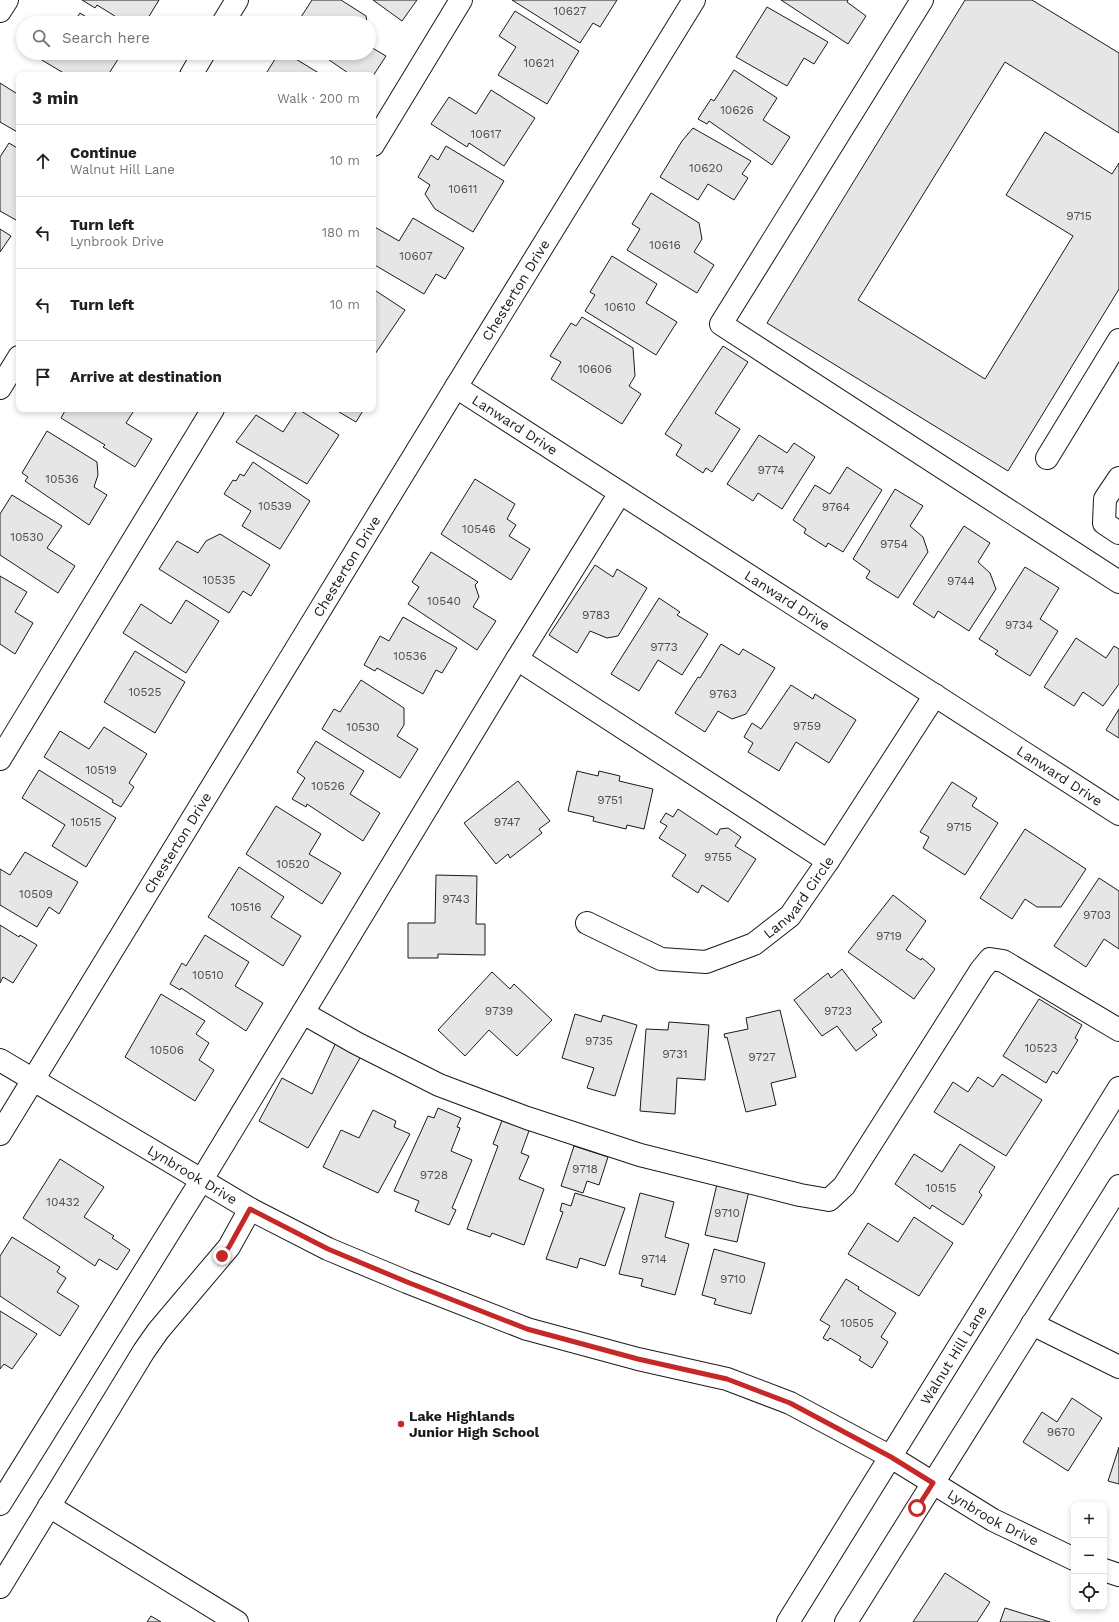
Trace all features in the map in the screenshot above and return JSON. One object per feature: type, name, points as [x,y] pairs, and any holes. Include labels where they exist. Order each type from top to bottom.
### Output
[{"type":"street","points":[[0,11],[7,0]]},
{"type":"street","points":[[227,16],[237,0]]},
{"type":"street","points":[[376,140],[461,0]]},
{"type":"street","name":"Chesterton Drive","points":[[0,1134],[694,0]]},
{"type":"street","points":[[922,0],[721,324],[1119,582]]},
{"type":"street","points":[[193,72],[200,60]]},
{"type":"street","points":[[1047,458],[1119,340]]},
{"type":"street","points":[[0,388],[16,362]]},
{"type":"street","name":"Lanward Drive","points":[[456,387],[1119,814]]},
{"type":"street","points":[[0,759],[211,412]]},
{"type":"street","points":[[1119,478],[1105,499],[1104,523],[1119,533]]},
{"type":"street","points":[[0,1504],[201,1181],[517,659],[620,494]]},
{"type":"street","points":[[517,659],[828,861]]},
{"type":"street","name":"Lanward Circle","points":[[587,922],[661,959],[706,962],[754,944],[790,916],[828,861],[935,695]]},
{"type":"street","points":[[303,1013],[356,1043],[439,1085],[527,1118],[640,1155],[800,1195],[829,1200],[844,1186],[981,970],[990,959],[1002,961],[1119,1030]]},
{"type":"street","name":"Lynbrook Drive","points":[[0,1060],[201,1181],[250,1209],[328,1249],[527,1329],[638,1359],[727,1379],[790,1403],[891,1457],[993,1520],[1071,1558]]},
{"type":"street","name":"Walnut Hill Lane","points":[[788,1622],[1119,1088]]},
{"type":"street","points":[[846,1622],[1119,1186]]},
{"type":"street","points":[[0,1587],[144,1351],[158,1331],[229,1247],[250,1209]]},
{"type":"street","points":[[1032,1324],[1119,1366]]},
{"type":"street","points":[[49,1506],[237,1622]]},
{"type":"street","points":[[1107,1571],[1119,1575]]},
{"type":"building","points":[[82,0],[159,0],[149,16],[115,16],[97,5],[95,8]]},
{"type":"building","points":[[312,0],[341,0],[366,16],[302,16]]},
{"type":"building","points":[[373,0],[417,0],[402,21]]},
{"type":"building","points":[[512,0],[617,0],[600,27],[593,23],[580,43]]},
{"type":"building","points":[[781,0],[848,0],[847,2],[866,16],[848,44]]},
{"type":"building","points":[[965,0],[1032,0],[1119,53],[1119,133],[1005,62],[858,300],[985,379],[1073,236],[1006,195],[1045,132],[1112,174],[1119,163],[1119,289],[1008,471],[767,323]]},
{"type":"building","points":[[767,7],[828,42],[814,64],[804,58],[787,86],[736,57]]},
{"type":"building","points":[[515,11],[579,51],[547,104],[498,75],[516,47],[499,36]]},
{"type":"building","points":[[80,13],[85,16],[78,16]]},
{"type":"building","points":[[376,50],[386,56],[376,72],[347,72],[329,60],[376,60]]},
{"type":"building","points":[[42,60],[118,60],[110,72],[62,72]]},
{"type":"building","points":[[275,60],[297,60],[317,72],[267,72]]},
{"type":"building","points":[[734,70],[777,98],[763,120],[790,137],[772,165],[709,121],[707,124],[698,119],[711,99],[714,101]]},
{"type":"building","points":[[0,83],[16,93],[16,131],[0,122]]},
{"type":"building","points":[[491,90],[535,118],[504,166],[469,143],[467,147],[431,124],[449,97],[476,114]]},
{"type":"building","points":[[693,128],[751,161],[742,174],[748,178],[734,200],[708,184],[698,200],[660,177],[682,141]]},
{"type":"building","points":[[9,143],[16,147],[16,220],[0,211],[0,157]]},
{"type":"building","points":[[446,146],[504,181],[473,232],[435,209],[425,194],[430,185],[418,177],[431,155],[438,160]]},
{"type":"building","points":[[651,193],[699,223],[702,239],[694,252],[714,265],[697,293],[627,250],[640,229],[632,224]]},
{"type":"building","points":[[413,218],[464,248],[445,279],[436,274],[424,294],[376,266],[376,228],[399,241]]},
{"type":"building","points":[[0,229],[11,236],[0,252]]},
{"type":"building","points":[[612,256],[657,284],[646,303],[677,322],[656,355],[585,311],[595,295],[590,292]]},
{"type":"building","points":[[376,291],[405,310],[376,353]]},
{"type":"building","points":[[582,317],[633,348],[635,376],[629,386],[641,394],[622,424],[551,379],[561,362],[550,356],[571,323],[576,326]]},
{"type":"building","points":[[723,346],[748,362],[715,413],[740,429],[712,472],[706,468],[703,473],[676,455],[682,445],[665,434]]},
{"type":"building","points":[[64,412],[133,412],[126,423],[152,439],[135,467],[103,447],[105,445],[61,418]]},
{"type":"building","points":[[296,412],[303,412],[339,435],[307,484],[236,442],[256,415],[283,432]]},
{"type":"building","points":[[339,412],[362,412],[356,422]]},
{"type":"building","points":[[47,431],[97,462],[98,475],[94,487],[107,495],[89,525],[25,481],[28,477],[22,473]]},
{"type":"building","points":[[759,435],[787,453],[794,443],[815,457],[782,509],[758,493],[753,501],[727,484]]},
{"type":"building","points":[[253,462],[310,501],[280,549],[242,526],[251,511],[224,494],[233,480],[236,481],[240,474],[244,476]]},
{"type":"building","points":[[847,467],[882,490],[843,552],[828,543],[826,547],[804,533],[806,529],[793,520],[815,485],[830,494]]},
{"type":"building","points":[[475,479],[515,504],[507,519],[516,525],[509,536],[530,549],[511,580],[441,534]]},
{"type":"building","points":[[895,489],[923,506],[910,526],[923,537],[928,552],[898,598],[866,578],[870,571],[853,559]]},
{"type":"building","points":[[12,495],[62,526],[47,548],[75,566],[58,593],[0,555],[0,514]]},
{"type":"building","points":[[964,526],[990,543],[978,562],[990,573],[996,589],[969,631],[938,611],[934,618],[913,604]]},
{"type":"building","points":[[220,534],[270,565],[251,596],[243,591],[229,613],[159,569],[177,541],[198,553],[206,541]]},
{"type":"building","points":[[431,552],[478,582],[475,585],[479,597],[473,607],[496,621],[477,650],[408,604],[419,587],[412,582]]},
{"type":"building","points":[[595,565],[613,577],[617,569],[647,588],[618,636],[607,638],[590,631],[577,653],[549,635]]},
{"type":"building","points":[[1025,567],[1059,588],[1040,619],[1058,631],[1030,676],[995,654],[998,651],[979,639]]},
{"type":"building","points":[[0,576],[27,592],[15,612],[33,623],[15,654],[0,644]]},
{"type":"building","points":[[659,598],[680,612],[677,615],[708,634],[682,675],[658,660],[639,691],[611,674]]},
{"type":"building","points":[[186,600],[219,621],[186,673],[123,633],[141,604],[171,624]]},
{"type":"building","points":[[403,617],[457,648],[442,673],[436,670],[423,694],[377,668],[375,671],[364,665],[380,636],[389,641]]},
{"type":"building","points":[[1076,638],[1106,658],[1114,646],[1119,649],[1119,684],[1103,706],[1083,692],[1074,706],[1044,687]]},
{"type":"building","points":[[721,644],[739,655],[743,649],[775,668],[746,714],[732,719],[718,711],[705,732],[675,713],[698,677],[700,678]]},
{"type":"building","points":[[135,651],[185,682],[155,733],[104,702]]},
{"type":"building","points":[[361,680],[404,708],[404,725],[397,736],[418,749],[400,778],[322,729],[334,709],[340,712]]},
{"type":"building","points":[[791,685],[813,699],[815,694],[856,720],[829,763],[796,742],[779,771],[748,752],[753,743],[744,737],[752,723],[761,729]]},
{"type":"building","points":[[1119,709],[1119,738],[1106,730]]},
{"type":"building","points":[[104,727],[147,754],[129,783],[134,787],[121,807],[112,802],[113,800],[44,757],[60,731],[89,749]]},
{"type":"building","points":[[316,741],[364,771],[350,794],[380,813],[363,841],[307,804],[306,807],[292,799],[305,778],[297,772]]},
{"type":"building","points":[[39,770],[116,818],[86,867],[52,846],[65,825],[22,798]]},
{"type":"building","points":[[577,771],[598,776],[599,771],[620,776],[619,781],[653,789],[644,829],[627,825],[626,829],[593,821],[594,817],[568,811]]},
{"type":"building","points":[[518,781],[550,821],[539,829],[542,833],[510,858],[508,854],[496,864],[464,823]]},
{"type":"building","points":[[952,782],[977,798],[972,806],[998,823],[965,875],[923,848],[929,837],[920,832]]},
{"type":"building","points":[[276,806],[321,834],[309,854],[341,873],[322,904],[246,854]]},
{"type":"building","points":[[678,809],[717,835],[720,829],[728,828],[741,837],[735,846],[756,859],[728,902],[702,885],[698,893],[672,876],[686,855],[659,838],[667,826],[660,822],[666,813],[673,817]]},
{"type":"building","points":[[1025,829],[1086,869],[1061,907],[1037,907],[1025,899],[1012,919],[980,898]]},
{"type":"building","points":[[25,852],[78,882],[59,914],[49,907],[37,927],[0,905],[0,869],[10,875]]},
{"type":"building","points":[[239,867],[284,897],[271,917],[301,936],[283,966],[208,917]]},
{"type":"building","points":[[436,875],[477,876],[476,924],[485,924],[485,955],[438,954],[438,958],[408,958],[408,923],[435,923]]},
{"type":"building","points":[[1099,878],[1119,891],[1119,949],[1104,939],[1086,967],[1054,946]]},
{"type":"building","points":[[893,895],[926,921],[906,950],[921,960],[922,958],[935,969],[914,999],[848,952]]},
{"type":"building","points":[[0,925],[19,937],[20,935],[37,945],[13,983],[3,977],[0,983]]},
{"type":"building","points":[[205,935],[249,962],[235,986],[263,1003],[246,1031],[181,988],[180,990],[170,984],[182,963],[186,966]]},
{"type":"building","points":[[842,969],[882,1022],[872,1029],[877,1035],[856,1051],[837,1026],[822,1036],[794,1000],[828,973],[831,978]]},
{"type":"building","points":[[492,972],[510,989],[514,984],[552,1020],[517,1056],[489,1030],[465,1056],[438,1030]]},
{"type":"building","points":[[161,994],[205,1021],[196,1034],[209,1043],[199,1060],[214,1070],[195,1101],[125,1057]]},
{"type":"building","points":[[1039,999],[1082,1025],[1075,1038],[1078,1040],[1057,1074],[1053,1071],[1046,1083],[1003,1056]]},
{"type":"building","points":[[780,1010],[796,1077],[771,1083],[776,1105],[746,1112],[727,1037],[725,1038],[724,1034],[748,1029],[746,1018]]},
{"type":"building","points":[[575,1014],[601,1022],[603,1015],[637,1025],[615,1096],[587,1088],[594,1068],[562,1058]]},
{"type":"building","points":[[669,1022],[709,1025],[705,1080],[677,1078],[675,1114],[640,1111],[646,1029],[668,1030]]},
{"type":"building","points":[[338,1038],[363,1053],[308,1148],[259,1121],[282,1078],[312,1094]]},
{"type":"building","points":[[1002,1074],[1042,1100],[1006,1156],[934,1112],[953,1082],[968,1092],[978,1077],[993,1087]]},
{"type":"building","points":[[438,1108],[461,1118],[457,1127],[460,1128],[451,1151],[472,1160],[452,1208],[456,1210],[449,1225],[415,1211],[419,1201],[394,1191],[428,1116],[434,1118]]},
{"type":"building","points":[[373,1110],[396,1121],[394,1127],[410,1134],[378,1193],[323,1167],[341,1130],[359,1138]]},
{"type":"building","points":[[503,1118],[530,1128],[521,1153],[529,1156],[519,1179],[544,1189],[524,1245],[492,1233],[490,1237],[467,1229],[498,1146],[493,1144]]},
{"type":"building","points":[[960,1144],[995,1167],[979,1192],[982,1195],[963,1225],[932,1205],[930,1209],[895,1184],[914,1154],[942,1172]]},
{"type":"building","points":[[574,1146],[608,1157],[599,1185],[587,1181],[583,1193],[561,1186]]},
{"type":"building","points":[[60,1159],[104,1187],[84,1217],[114,1236],[112,1238],[130,1250],[117,1270],[99,1259],[95,1266],[23,1218]]},
{"type":"building","points":[[717,1184],[749,1191],[737,1242],[705,1235]]},
{"type":"building","points":[[575,1193],[625,1208],[605,1266],[580,1258],[577,1268],[546,1259],[563,1212],[560,1211],[562,1203],[571,1206]]},
{"type":"building","points":[[640,1193],[674,1202],[665,1237],[689,1244],[675,1295],[641,1286],[643,1279],[619,1274]]},
{"type":"building","points":[[914,1217],[953,1243],[919,1296],[848,1254],[868,1223],[898,1242]]},
{"type":"building","points":[[12,1237],[60,1267],[57,1272],[66,1278],[57,1292],[79,1306],[60,1336],[0,1296],[0,1256]]},
{"type":"building","points":[[714,1249],[765,1263],[751,1314],[714,1304],[716,1299],[702,1295]]},
{"type":"building","points":[[846,1279],[859,1287],[858,1289],[896,1313],[881,1337],[888,1342],[872,1368],[859,1360],[861,1357],[830,1338],[828,1341],[823,1338],[830,1326],[820,1320]]},
{"type":"building","points":[[0,1311],[37,1334],[12,1369],[4,1364],[0,1369]]},
{"type":"building","points":[[1072,1398],[1102,1418],[1068,1471],[1023,1442],[1042,1412],[1057,1422]]},
{"type":"building","points":[[1119,1447],[1119,1484],[1108,1481]]},
{"type":"building","points":[[945,1573],[990,1602],[977,1622],[913,1622]]},
{"type":"building","points":[[1005,1608],[1050,1622],[1000,1622]]},
{"type":"building","points":[[151,1616],[161,1622],[147,1622]]},
{"type":"place","name":"Lake Highlands Junior High School","points":[[401,1424]]},
{"type":"route","points":[[222,1256],[229,1247],[250,1209],[328,1249],[527,1329],[638,1359],[727,1379],[790,1403],[891,1457],[933,1483],[917,1508]]}]
